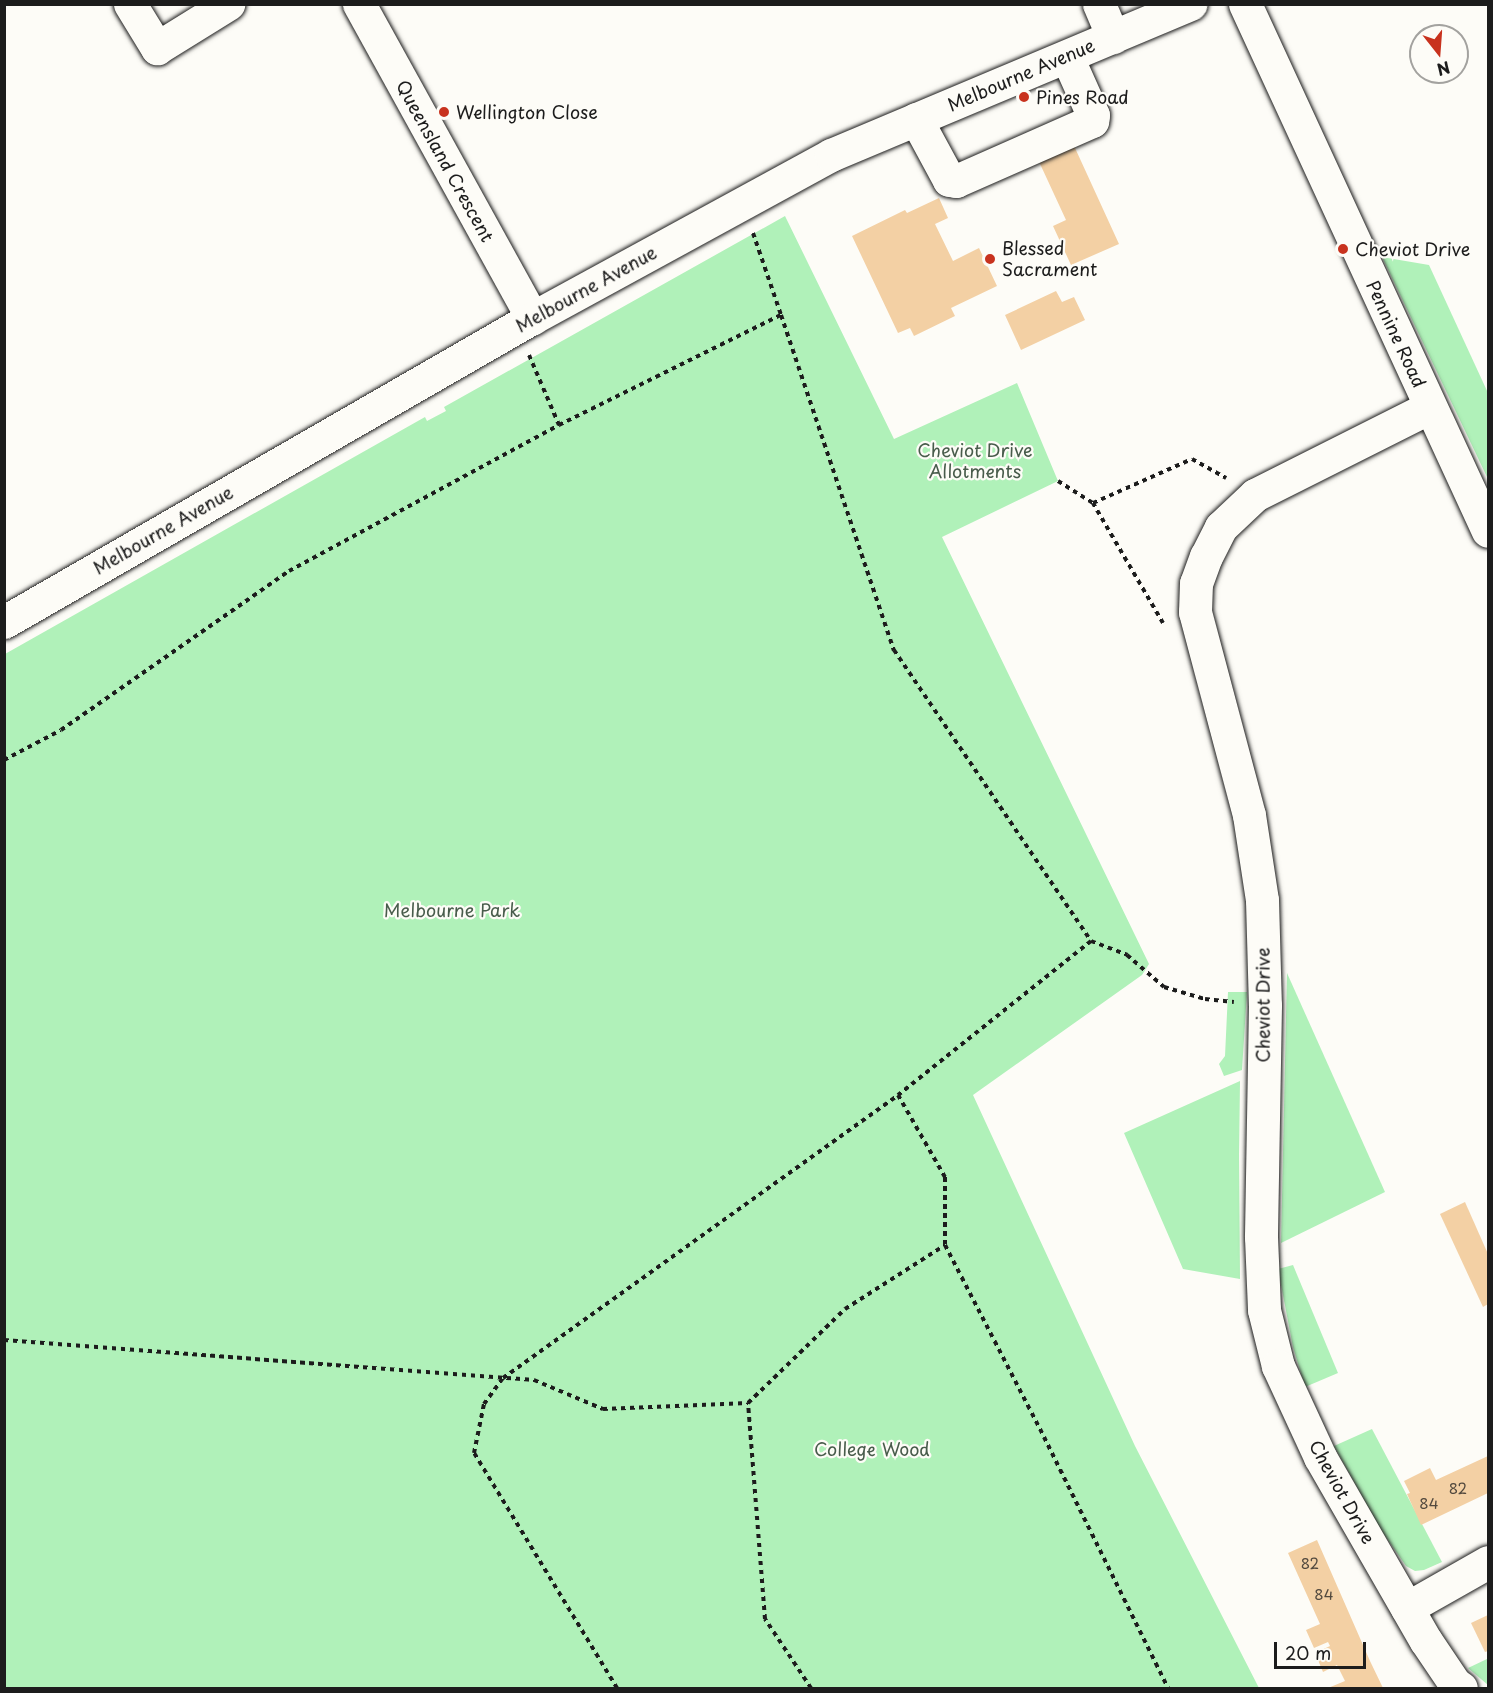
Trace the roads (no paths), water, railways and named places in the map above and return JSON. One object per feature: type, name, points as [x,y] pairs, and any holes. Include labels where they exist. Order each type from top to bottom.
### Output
[{"type":"street","points":[[130,4],[158,48],[228,4]]},
{"type":"street","name":"Queensland Crescent","points":[[359,4],[522,323]]},
{"type":"street","points":[[1099,4],[1113,37]]},
{"type":"street","name":"Melbourne Avenue","points":[[4,622],[522,323],[831,155],[1191,4]]},
{"type":"street","name":"Pennine Road","points":[[1245,4],[1488,531]]},
{"type":"street","points":[[916,119],[949,180],[956,181],[1092,121],[1093,115],[1066,57]]},
{"type":"street","name":"Cheviot Drive","points":[[1430,407],[1255,495],[1221,527],[1211,546],[1196,583],[1195,612],[1249,814],[1262,900],[1265,1005],[1261,1238],[1264,1311],[1278,1366],[1320,1457],[1407,1608],[1449,1676],[1461,1689]]},
{"type":"street","points":[[1407,1608],[1488,1562]]},
{"type":"place","name":"Pines Road","points":[[1024,97]]},
{"type":"place","name":"Wellington Close","points":[[444,112]]},
{"type":"place","name":"Cheviot Drive","points":[[1343,249]]},
{"type":"place","name":"Blessed Sacrament","points":[[990,259]]},
{"type":"park label","name":"Cheviot Drive Allotments","points":[[975,461]]},
{"type":"park label","name":"Melbourne Park","points":[[452,910]]},
{"type":"park label","name":"College Wood","points":[[872,1449]]}]
